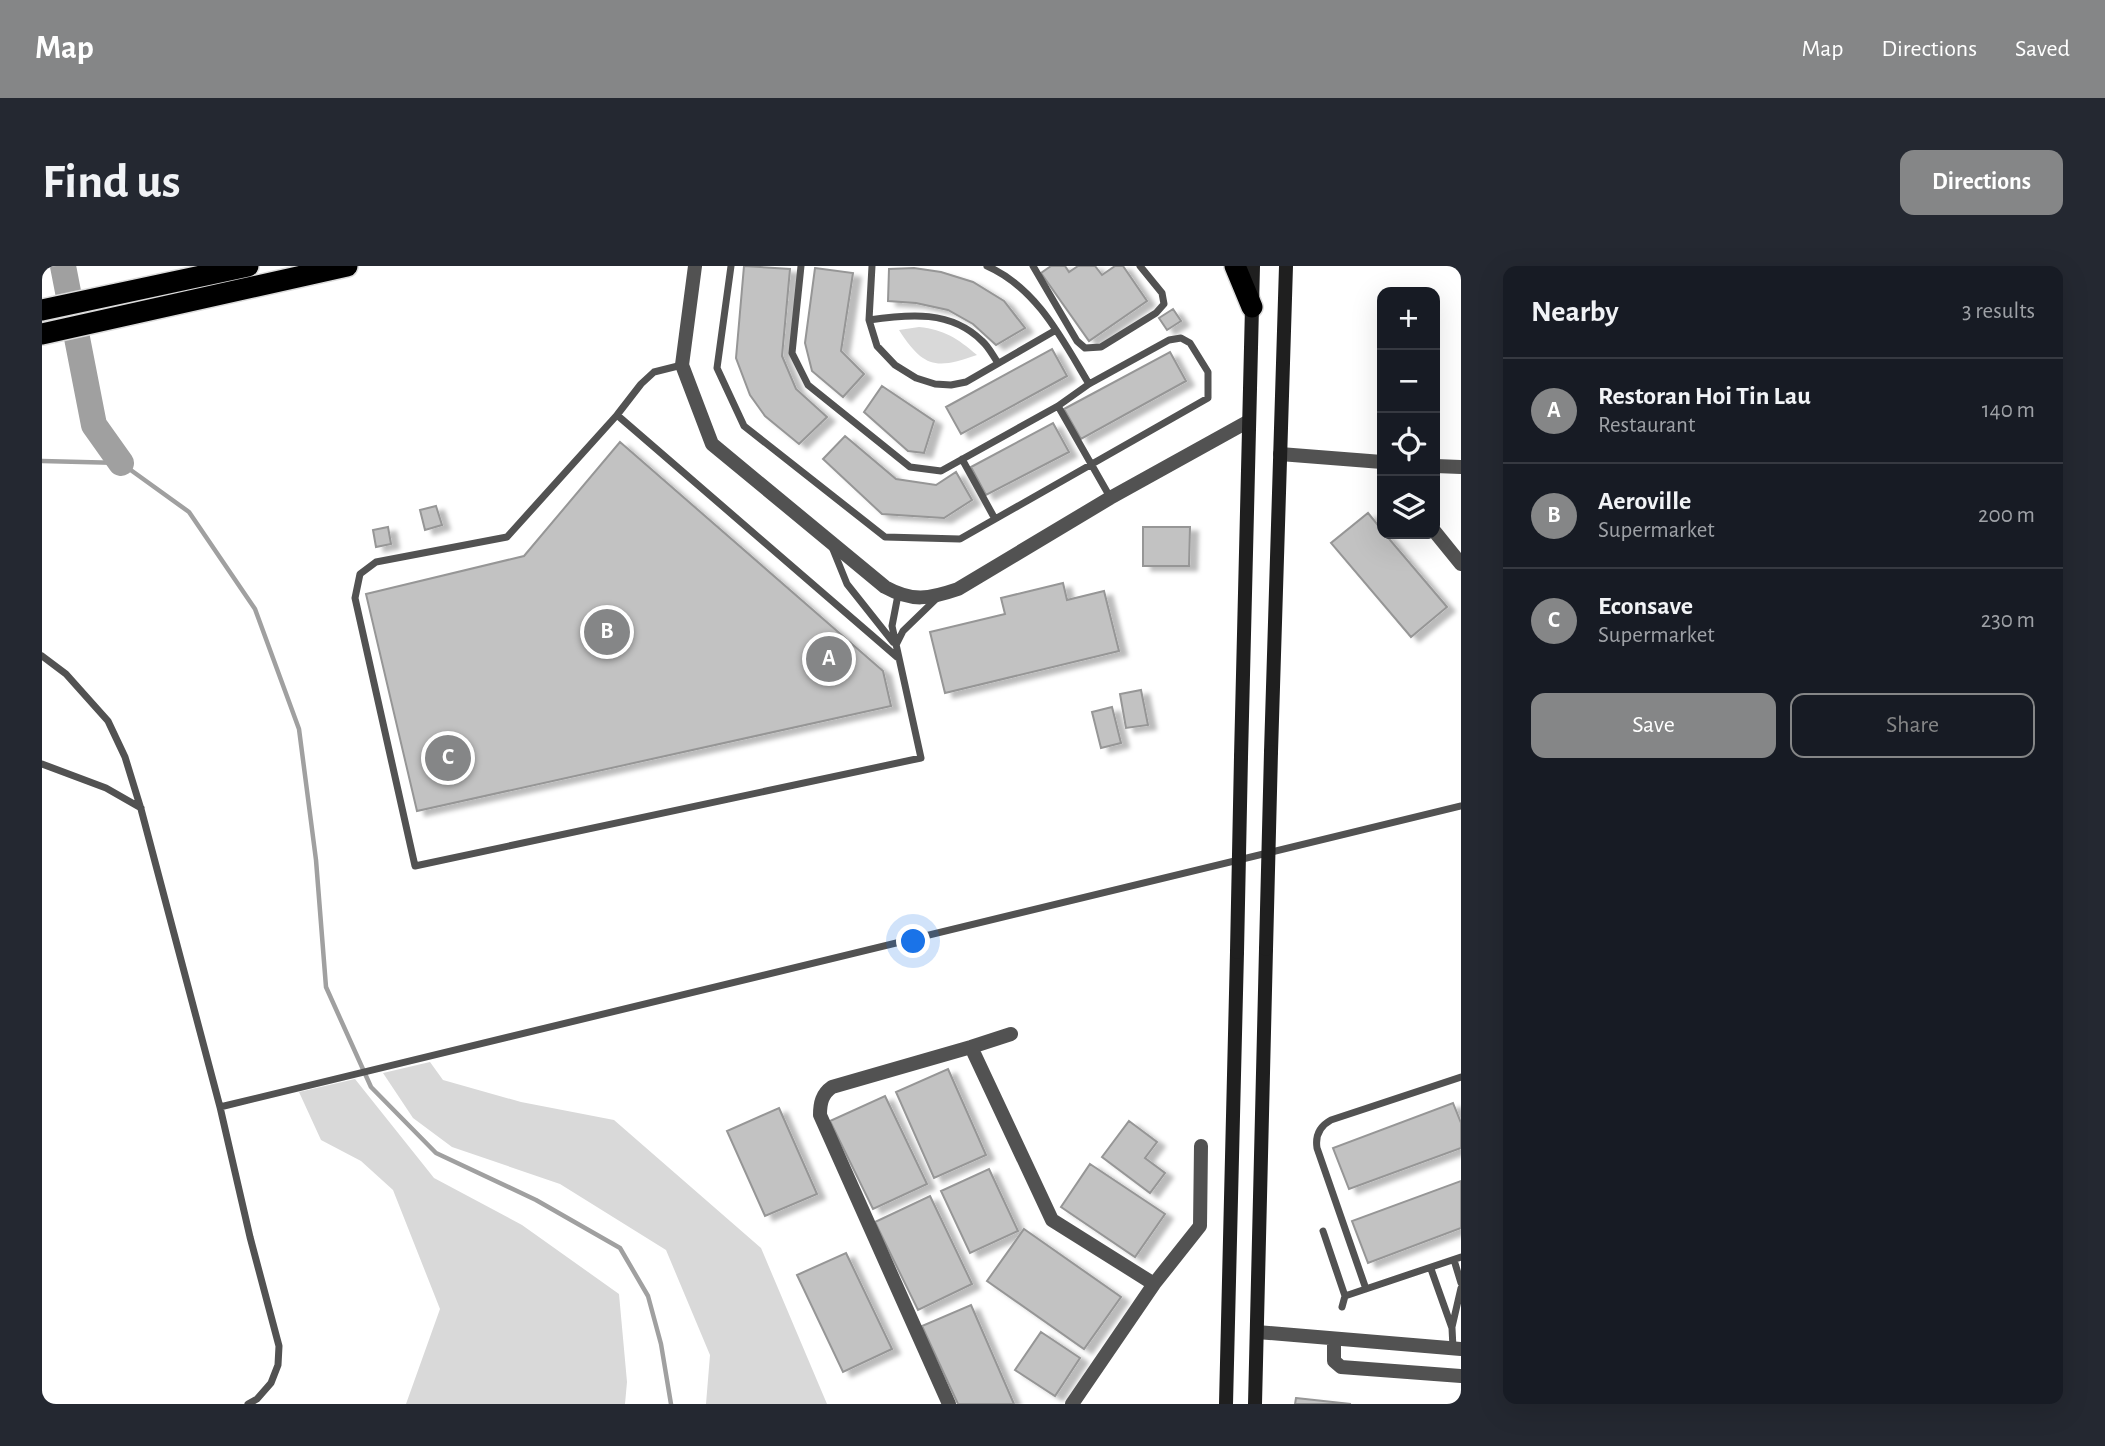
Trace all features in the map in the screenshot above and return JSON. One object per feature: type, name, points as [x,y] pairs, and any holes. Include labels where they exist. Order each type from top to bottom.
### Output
[{"type":"highway","points":[[42,310],[248,266]]},
{"type":"highway","points":[[42,334],[347,266]]},
{"type":"highway","points":[[1235,266],[1252,307]]},
{"type":"main road","points":[[1226,1404],[1253,266]]},
{"type":"main road","points":[[1255,1404],[1286,266]]},
{"type":"street","points":[[695,266],[682,365],[712,444],[898,595],[920,599],[958,589],[1110,498],[1249,421]]},
{"type":"street","points":[[1280,454],[1377,462]]},
{"type":"street","points":[[1440,466],[1461,467]]},
{"type":"street","points":[[1440,538],[1461,564]]},
{"type":"street","points":[[949,1404],[820,1115],[820,1107],[826,1091],[832,1087],[1011,1034]]},
{"type":"street","points":[[971,1047],[1052,1220],[1154,1284]]},
{"type":"street","points":[[1072,1404],[1154,1284],[1200,1226],[1201,1146]]},
{"type":"street","points":[[1257,1332],[1457,1348]]},
{"type":"street","points":[[1334,1339],[1334,1361],[1341,1367],[1461,1376]]},
{"type":"lane","points":[[731,266],[717,368],[744,426],[885,537],[960,539],[1208,398],[1208,372],[1191,343],[1181,338],[1169,340],[941,471],[910,467],[808,385],[792,353],[801,266]]},
{"type":"lane","points":[[872,266],[869,320],[877,346],[895,365],[915,378],[935,384],[966,382],[1056,330]]},
{"type":"lane","points":[[988,266],[1010,277],[1026,291],[1056,330],[1089,384]]},
{"type":"lane","points":[[1033,266],[1077,341],[1085,348],[1101,347],[1156,313],[1164,304],[1161,293],[1140,266]]},
{"type":"lane","points":[[869,320],[902,315],[942,318],[961,325],[983,342],[998,363]]},
{"type":"lane","points":[[682,365],[653,372],[507,537],[376,562],[360,574],[355,598],[415,866],[921,758],[892,626],[898,595]]},
{"type":"lane","points":[[1058,406],[1110,498]]},
{"type":"lane","points":[[617,415],[898,657]]},
{"type":"lane","points":[[962,459],[995,519]]},
{"type":"lane","points":[[830,542],[847,584],[895,645]]},
{"type":"lane","points":[[895,645],[903,631],[940,595]]},
{"type":"lane","points":[[42,656],[66,674],[108,721],[125,757],[141,809],[220,1107],[279,1346],[278,1365],[271,1383],[257,1399],[247,1404]]},
{"type":"lane","points":[[42,764],[106,788],[141,809]]},
{"type":"lane","points":[[220,1107],[1461,806]]},
{"type":"lane","points":[[1366,1289],[1317,1148],[1317,1134],[1320,1128],[1331,1120],[1461,1077]]},
{"type":"lane","points":[[1323,1231],[1345,1296],[1342,1307]]},
{"type":"lane","points":[[1345,1296],[1458,1259],[1461,1285],[1452,1328]]},
{"type":"lane","points":[[1431,1269],[1457,1348]]},
{"type":"shaded area","points":[[919,327],[950,336],[977,355],[941,364],[924,359],[899,330]]},
{"type":"shaded area","points":[[430,1062],[443,1080],[521,1102],[614,1120],[761,1248],[827,1404],[706,1404],[710,1355],[666,1250],[560,1184],[452,1147],[413,1118],[383,1073]]},
{"type":"shaded area","points":[[355,1079],[434,1178],[522,1225],[619,1294],[627,1382],[625,1404],[406,1404],[440,1309],[393,1190],[361,1161],[321,1140],[299,1092]]},
{"type":"building","points":[[744,266],[790,269],[782,356],[796,389],[827,417],[799,444],[765,416],[750,395],[736,358]]},
{"type":"building","points":[[1051,266],[1065,266],[1069,272],[1078,266],[1095,266],[1102,275],[1115,266],[1123,266],[1147,301],[1089,341],[1041,273]]},
{"type":"building","points":[[815,268],[853,273],[841,351],[864,374],[843,397],[812,371],[805,343]]},
{"type":"building","points":[[914,268],[941,272],[973,282],[1004,301],[1025,328],[996,345],[973,324],[948,310],[916,303],[888,301],[889,269]]},
{"type":"building","points":[[1173,309],[1181,321],[1167,330],[1159,318]]},
{"type":"building","points":[[1052,349],[1067,376],[961,434],[946,407]]},
{"type":"building","points":[[1170,352],[1186,381],[1081,439],[1064,409]]},
{"type":"building","points":[[882,386],[934,421],[924,453],[908,451],[864,412]]},
{"type":"building","points":[[1053,423],[1069,452],[986,495],[971,467]]},
{"type":"building","points":[[845,436],[896,479],[936,485],[956,472],[972,500],[944,518],[882,514],[823,459]]},
{"type":"building","points":[[620,442],[883,671],[891,706],[417,811],[366,594],[524,556]]},
{"type":"building","points":[[436,506],[442,525],[425,530],[420,510]]},
{"type":"building","points":[[1368,513],[1377,524],[1377,539],[1389,539],[1447,607],[1411,637],[1331,543]]},
{"type":"building","points":[[388,527],[391,544],[376,547],[373,530]]},
{"type":"building","points":[[1143,527],[1190,527],[1189,566],[1143,566]]},
{"type":"building","points":[[1063,583],[1067,600],[1104,591],[1119,651],[945,693],[930,632],[1005,614],[1001,598]]},
{"type":"building","points":[[1141,690],[1148,725],[1126,728],[1120,694]]},
{"type":"building","points":[[1112,707],[1121,743],[1101,748],[1092,712]]},
{"type":"building","points":[[948,1069],[986,1155],[934,1178],[896,1092]]},
{"type":"building","points":[[885,1096],[927,1184],[873,1209],[830,1121]]},
{"type":"building","points":[[1453,1103],[1461,1123],[1461,1148],[1349,1189],[1333,1148]]},
{"type":"building","points":[[779,1108],[817,1194],[765,1216],[727,1131]]},
{"type":"building","points":[[1129,1121],[1157,1142],[1145,1158],[1165,1173],[1150,1193],[1102,1157]]},
{"type":"building","points":[[1090,1164],[1165,1214],[1135,1257],[1061,1207]]},
{"type":"building","points":[[989,1169],[1018,1231],[970,1253],[941,1191]]},
{"type":"building","points":[[1461,1181],[1461,1228],[1368,1263],[1352,1221]]},
{"type":"building","points":[[930,1196],[972,1284],[918,1310],[875,1222]]},
{"type":"building","points":[[1024,1229],[1121,1297],[1084,1349],[987,1281]]},
{"type":"building","points":[[846,1253],[892,1349],[843,1372],[797,1275]]},
{"type":"building","points":[[971,1305],[1014,1404],[958,1404],[922,1326]]},
{"type":"building","points":[[1041,1332],[1080,1358],[1055,1396],[1015,1370]]},
{"type":"building","points":[[1296,1398],[1351,1404],[1295,1404]]},
{"type":"waterway","points":[[63,266],[94,425],[121,463]]},
{"type":"waterway","points":[[42,461],[121,463],[189,512],[255,609],[299,729],[316,860],[326,987],[371,1087],[436,1153],[536,1200],[620,1248],[648,1296],[661,1344],[671,1404]]},
{"type":"place","name":"Aeroville","points":[[607,632]]},
{"type":"place","name":"Restoran Hoi Tin Lau","points":[[829,659]]},
{"type":"place","name":"Econsave","points":[[448,758]]}]
